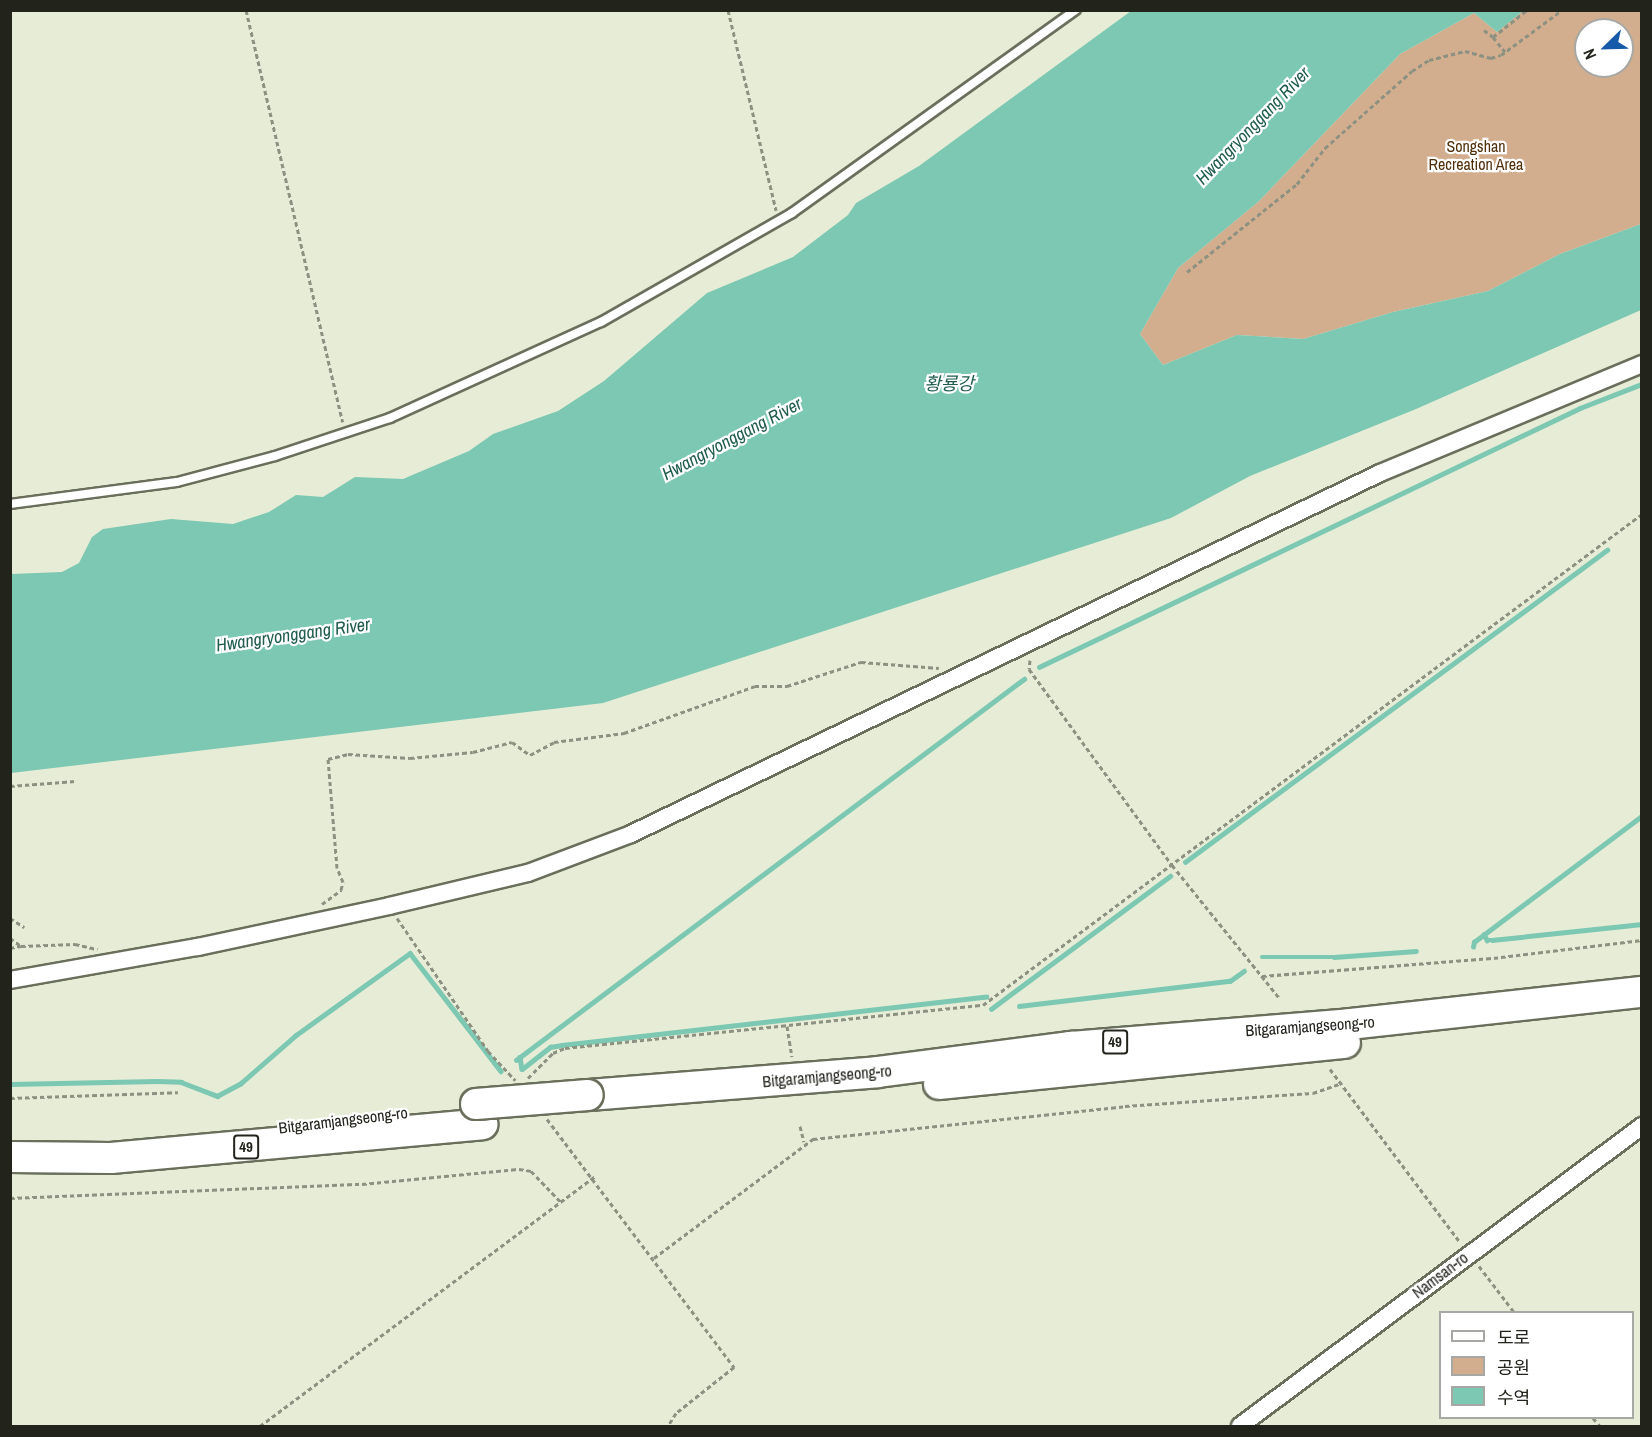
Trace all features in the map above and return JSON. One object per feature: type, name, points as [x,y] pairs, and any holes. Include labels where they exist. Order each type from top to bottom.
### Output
[{"type":"highway","name":"Bitgaramjangseong-ro","points":[[10,1140],[207,1137],[590,1104],[878,1072],[1071,1047],[1350,1024],[1641,992]]},
{"type":"highway","name":"Bitgaramjangseong-ro","points":[[590,1104],[767,1101],[1291,1049],[1520,1022],[1641,1013]]},
{"type":"highway","name":"Bitgaramjangseong-ro","points":[[10,1157],[111,1158],[479,1114]]},
{"type":"street","points":[[10,980],[389,906],[528,873],[631,834],[950,678],[1380,473],[1641,364]]},
{"type":"street","name":"Namsan-ro","points":[[1240,1426],[1641,1126]]},
{"type":"lane","points":[[10,504],[177,482],[345,432],[390,418],[601,322],[778,220],[1076,10]]},
{"type":"path","points":[[246,10],[345,432]]},
{"type":"path","points":[[728,10],[778,220]]},
{"type":"path","points":[[1493,37],[1527,10]]},
{"type":"path","points":[[1187,272],[1297,184],[1325,148],[1412,71],[1429,60],[1465,51],[1491,58],[1505,52],[1562,10]]},
{"type":"path","points":[[1485,30],[1505,52]]},
{"type":"path","points":[[389,906],[488,1052],[520,1085],[553,1053],[565,1048],[983,1005],[1641,514]]},
{"type":"path","points":[[1034,654],[1029,669],[1172,865],[1280,999]]},
{"type":"path","points":[[316,921],[316,909],[341,890],[343,882],[337,868],[328,759],[348,754],[410,758],[473,752],[512,742],[530,755],[554,742],[633,730],[755,686],[787,686],[861,662],[945,668],[950,678]]},
{"type":"path","points":[[10,786],[76,781]]},
{"type":"path","points":[[10,918],[24,927]]},
{"type":"path","points":[[10,938],[21,946]]},
{"type":"path","points":[[1262,976],[1501,957],[1641,940]]},
{"type":"path","points":[[10,948],[75,944],[93,947],[116,961]]},
{"type":"path","points":[[787,1026],[792,1057]]},
{"type":"path","points":[[1330,1069],[1513,1311]]},
{"type":"path","points":[[654,1258],[804,1142],[1125,1106],[1304,1094],[1342,1083]]},
{"type":"path","points":[[10,1098],[178,1092]]},
{"type":"path","points":[[542,1113],[594,1177],[734,1367],[676,1413],[668,1426]]},
{"type":"path","points":[[800,1126],[804,1142]]},
{"type":"path","points":[[10,1198],[362,1184],[519,1169],[531,1171],[560,1201]]},
{"type":"path","points":[[260,1426],[594,1177]]},
{"type":"green space","name":"Songshan Recreation Area","points":[[1523,11],[1641,11],[1641,224],[1560,254],[1488,291],[1393,312],[1303,339],[1237,335],[1163,365],[1140,334],[1178,268],[1258,202],[1400,54],[1474,13],[1497,32]]},
{"type":"water","name":"황룡강","points":[[1131,11],[1523,11],[1497,32],[1474,13],[1400,54],[1258,202],[1178,268],[1140,334],[1163,365],[1237,335],[1303,339],[1393,312],[1488,291],[1560,254],[1641,224],[1641,310],[1416,409],[1250,476],[1171,518],[603,703],[11,773],[11,574],[62,572],[79,563],[92,537],[103,529],[171,519],[233,524],[269,512],[296,495],[323,497],[355,477],[403,479],[469,451],[493,434],[558,411],[604,381],[707,293],[793,257],[848,215],[856,203],[919,166]]},
{"type":"waterway","points":[[1039,667],[1580,408],[1642,384]]},
{"type":"waterway","points":[[1185,862],[1607,550]]},
{"type":"waterway","points":[[516,1060],[1024,679]]},
{"type":"waterway","points":[[1473,947],[1474,942],[1642,816]]},
{"type":"waterway","points":[[991,1009],[1170,876]]},
{"type":"waterway","points":[[1484,934],[1487,940],[1492,940],[1642,924]]},
{"type":"waterway","points":[[1262,957],[1334,957],[1416,951]]},
{"type":"waterway","points":[[10,1084],[181,1082],[217,1096],[240,1084],[296,1035],[410,953],[501,1071]]},
{"type":"waterway","points":[[1019,1006],[1230,981],[1244,971]]},
{"type":"waterway","points":[[520,1057],[522,1069],[550,1047],[562,1045],[986,997]]},
{"type":"water label","name":"Hwangryonggang River","points":[[1253,126]]},
{"type":"water label","name":"Hwangryonggang River","points":[[732,439]]},
{"type":"water label","name":"Hwangryonggang River","points":[[293,635]]}]
